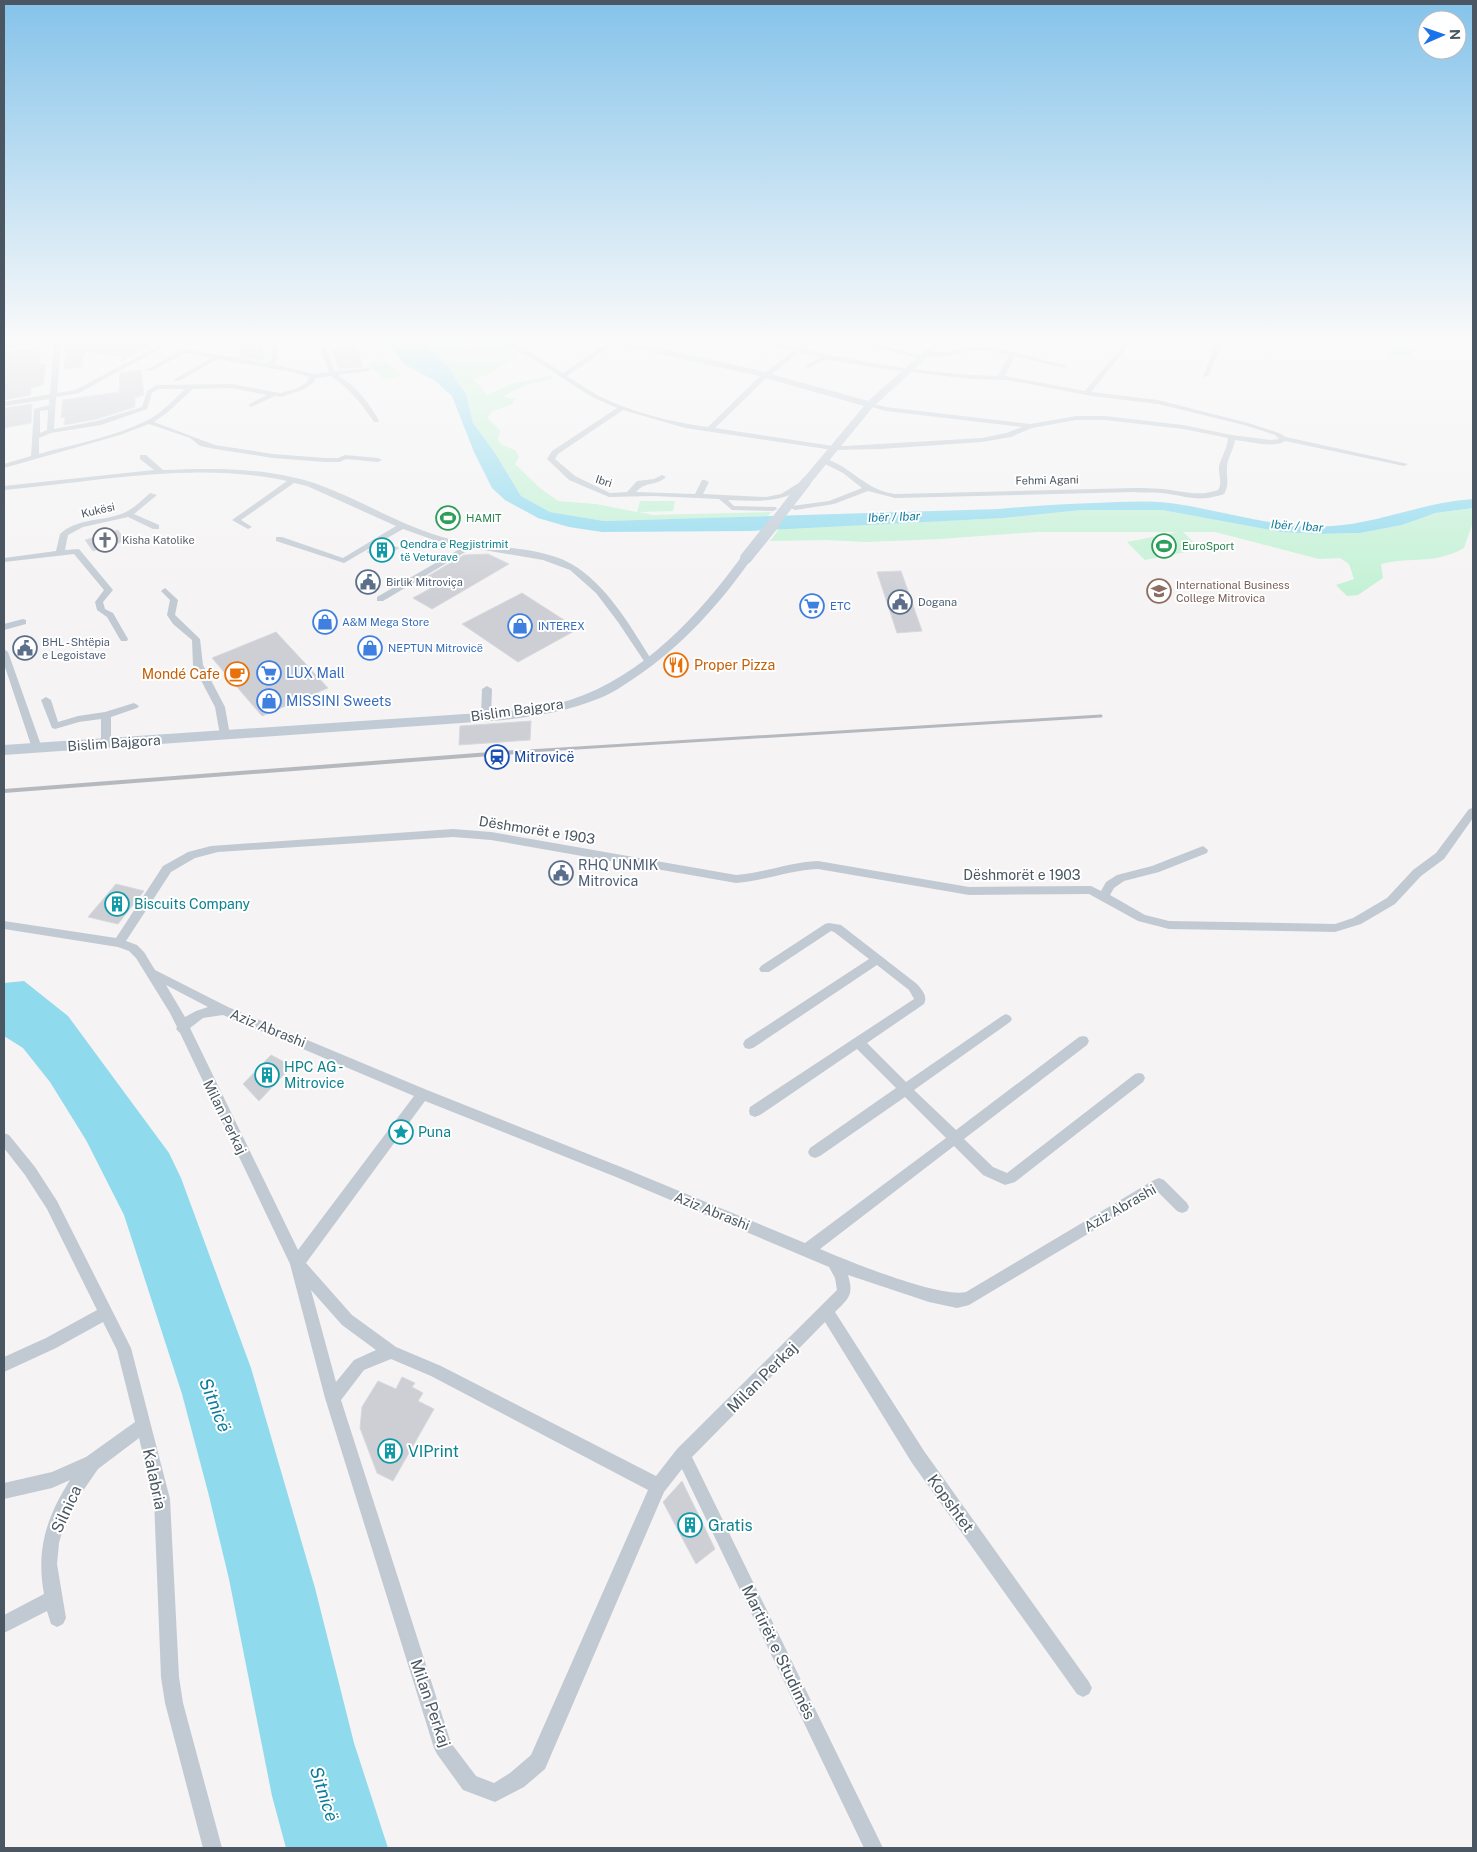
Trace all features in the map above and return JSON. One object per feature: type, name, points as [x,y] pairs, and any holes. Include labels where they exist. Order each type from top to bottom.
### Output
[{"type":"main road","name":"Bislim Bajgora","points":[[4,750],[486,716],[544,709],[595,695],[616,685],[683,636],[704,614],[806,482],[853,425]]},
{"type":"street","points":[[36,457],[37,425]]},
{"type":"street","points":[[50,431],[51,425]]},
{"type":"street","points":[[37,436],[50,431],[72,430],[92,425]]},
{"type":"street","points":[[4,466],[118,434],[140,425]]},
{"type":"street","points":[[159,425],[192,437],[203,444],[273,456],[325,460],[340,460],[345,457],[378,460]]},
{"type":"street","name":"Ibri","points":[[596,425],[555,453],[551,459],[561,470],[584,485],[609,495],[776,498],[789,493],[806,482]]},
{"type":"street","points":[[683,425],[834,448],[858,449],[979,439],[1016,433],[1030,426]]},
{"type":"street","points":[[709,430],[714,425]]},
{"type":"street","points":[[1025,425],[1033,425]]},
{"type":"street","points":[[1171,425],[1271,442],[1279,442],[1284,439]]},
{"type":"street","points":[[1250,425],[1277,434],[1284,439],[1404,464]]},
{"type":"street","name":"Fehmi Agani","points":[[824,460],[846,471],[866,489],[888,496],[911,497],[1020,491],[1134,490],[1162,491],[1192,497],[1209,496],[1221,492],[1224,487],[1223,465],[1230,450],[1232,437]]},
{"type":"street","points":[[143,457],[162,472]]},
{"type":"street","points":[[4,488],[162,472],[240,474],[292,481],[332,492],[361,508],[439,539],[550,559],[571,567],[610,605],[649,662]]},
{"type":"street","name":"Ibri","points":[[629,495],[640,483],[656,481],[662,477]]},
{"type":"street","points":[[248,527],[236,520],[292,481]]},
{"type":"street","points":[[698,496],[705,482]]},
{"type":"street","points":[[795,508],[815,507],[847,498],[866,489]]},
{"type":"street","name":"Kukësi","points":[[60,553],[64,534],[69,530],[85,524],[128,514],[153,495]]},
{"type":"street","name":"Ibri","points":[[721,497],[732,508],[773,509]]},
{"type":"street","name":"Kukësi","points":[[128,514],[156,528]]},
{"type":"street","points":[[279,539],[344,561],[403,525]]},
{"type":"street","points":[[380,599],[472,545]]},
{"type":"street","points":[[4,560],[76,551],[94,569],[109,590],[99,602],[102,610],[110,615],[124,639]]},
{"type":"street","points":[[164,591],[174,600],[171,614],[176,622],[196,639],[198,665],[220,707],[225,735]]},
{"type":"street","points":[[4,627],[23,622]]},
{"type":"street","points":[[4,652],[36,748]]},
{"type":"street","points":[[486,716],[487,689]]},
{"type":"street","points":[[46,700],[55,726],[78,719],[106,715],[134,706]]},
{"type":"street","points":[[106,715],[106,743]]},
{"type":"street","name":"Dëshmorët e 1903","points":[[119,943],[167,869],[191,855],[218,848],[453,833],[491,836],[736,879],[760,876],[802,866],[818,865],[969,891],[1001,892],[1084,889],[1104,896],[1142,918],[1169,925],[1317,929],[1342,926],[1357,921],[1391,901],[1417,873],[1440,856],[1473,811]]},
{"type":"street","points":[[1104,896],[1110,885],[1121,878],[1156,869],[1202,850]]},
{"type":"street","points":[[4,925],[119,943]]},
{"type":"street","points":[[755,1111],[920,1001],[919,994],[913,987],[844,932],[829,927],[765,969]]},
{"type":"street","name":"Aziz Abrashi","points":[[119,943],[133,948],[147,964],[151,972],[224,1010],[423,1094],[808,1250],[848,1268],[929,1295],[957,1301],[970,1298],[1160,1184],[1182,1206]]},
{"type":"street","points":[[749,1044],[878,959]]},
{"type":"street","name":"Milan Perkaj","points":[[151,972],[174,1010],[297,1263],[333,1398],[443,1748],[470,1783],[495,1793],[517,1780],[538,1762],[658,1486],[684,1455],[844,1293],[842,1277],[833,1261]]},
{"type":"street","name":"Aziz Abrashi","points":[[182,1028],[188,1020],[204,1012],[224,1010]]},
{"type":"street","points":[[815,1152],[904,1088],[1006,1019]]},
{"type":"street","points":[[808,1250],[1084,1041]]},
{"type":"street","points":[[858,1042],[988,1171],[1005,1179],[1010,1178],[1139,1078]]},
{"type":"street","points":[[297,1263],[423,1094]]},
{"type":"street","name":"Kalabria","points":[[4,1139],[30,1171],[52,1205],[124,1348],[142,1426],[162,1499],[170,1677],[174,1703],[213,1848]]},
{"type":"street","name":"Milan Perkaj","points":[[297,1263],[347,1320],[391,1352],[436,1371],[658,1486]]},
{"type":"street","points":[[4,1365],[107,1312]]},
{"type":"street","name":"Kopshtet","points":[[827,1312],[918,1457],[1083,1688]]},
{"type":"street","points":[[333,1398],[359,1365],[391,1352]]},
{"type":"street","name":"Silnica","points":[[4,1491],[52,1480],[92,1463],[142,1426]]},
{"type":"street","name":"Martirët e Studimës","points":[[684,1455],[874,1848]]},
{"type":"street","name":"Silnica","points":[[57,1618],[48,1556],[55,1525],[69,1496],[92,1463]]},
{"type":"street","points":[[4,1624],[54,1598]]},
{"type":"green space","points":[[475,425],[495,425],[500,430],[498,440],[502,445],[515,450],[519,457],[515,464],[540,488],[558,501],[596,504],[637,512],[640,501],[675,501],[673,511],[639,512],[652,515],[771,512],[768,516],[750,517],[604,521],[550,512],[521,496],[495,453]]},
{"type":"green space","points":[[1473,508],[1473,522],[1464,548],[1443,557],[1381,564],[1383,578],[1358,595],[1347,596],[1336,585],[1354,579],[1349,564],[1340,558],[1319,559],[1215,532],[1183,532],[1201,549],[1145,560],[1127,542],[1178,532],[1037,532],[866,542],[826,540],[770,541],[780,528],[1004,518],[1082,510],[1162,510],[1281,532],[1319,534],[1360,533],[1402,525],[1437,513]]},
{"type":"water","name":"Ibër / Ibar","points":[[464,425],[475,425],[495,453],[521,496],[550,512],[604,521],[999,509],[1141,501],[1190,506],[1291,525],[1332,526],[1368,521],[1455,501],[1473,499],[1473,508],[1436,513],[1402,525],[1360,533],[1319,534],[1281,532],[1162,510],[1082,510],[1004,518],[749,531],[602,532],[569,527],[538,518],[505,500],[492,488]]},
{"type":"water","name":"Sitnicë","points":[[24,981],[68,1016],[169,1153],[181,1178],[251,1368],[315,1588],[354,1743],[388,1848],[286,1848],[272,1796],[229,1579],[208,1492],[182,1394],[124,1215],[86,1140],[50,1082],[23,1048],[4,1036],[4,983]]},
{"type":"building","points":[[4,425],[18,425],[4,428]]},
{"type":"building","name":"Kisha Katolike","points":[[118,530],[125,541],[93,551],[85,540]]},
{"type":"building","name":"Qendra e Regjistrimit të Veturave","points":[[385,543],[399,548],[383,558],[367,552]]},
{"type":"building","points":[[488,554],[509,564],[432,609],[413,598],[440,583],[428,576],[464,555]]},
{"type":"building","name":"Dogana","points":[[901,571],[922,631],[897,633],[877,572]]},
{"type":"building","name":"INTEREX","points":[[522,593],[578,629],[518,662],[462,624]]},
{"type":"building","name":"LUX Mall","points":[[276,632],[328,688],[262,716],[212,658]]},
{"type":"building","points":[[531,721],[530,740],[459,745],[460,726]]},
{"type":"building","name":"Biscuits Company","points":[[116,884],[144,891],[118,924],[88,917]]},
{"type":"building","name":"HPC AG - Mitrovice","points":[[271,1055],[292,1066],[259,1101],[243,1084]]},
{"type":"building","name":"VIPrint","points":[[402,1377],[415,1383],[412,1387],[423,1393],[418,1401],[434,1409],[393,1481],[377,1473],[360,1428],[362,1407],[378,1381],[396,1389]]},
{"type":"building","name":"Gratis","points":[[682,1481],[715,1549],[696,1564],[663,1502]]},
{"type":"railway","points":[[496,753],[1101,716]]},
{"type":"railway","points":[[4,791],[517,752]]},
{"type":"place","name":"HAMIT","points":[[448,518]]},
{"type":"place","name":"Kisha Katolike","points":[[105,540]]},
{"type":"place","name":"EuroSport","points":[[1164,546]]},
{"type":"place","name":"Qendra e Regjistrimit të Veturave","points":[[382,550]]},
{"type":"place","name":"Birlik Mitroviça","points":[[368,582]]},
{"type":"place","name":"International Business College Mitrovica","points":[[1159,591]]},
{"type":"place","name":"Dogana","points":[[900,602]]},
{"type":"place","name":"ETC","points":[[812,606]]},
{"type":"place","name":"A&M Mega Store","points":[[325,622]]},
{"type":"place","name":"INTEREX","points":[[520,626]]},
{"type":"place","name":"BHL - Shtëpia e Legoistave","points":[[25,648]]},
{"type":"place","name":"NEPTUN Mitrovicë","points":[[370,648]]},
{"type":"place","name":"Proper Pizza","points":[[676,665]]},
{"type":"place","name":"LUX Mall","points":[[269,673]]},
{"type":"place","name":"Mondé Cafe","points":[[237,674]]},
{"type":"place","name":"MISSINI Sweets","points":[[269,701]]},
{"type":"place","name":"Mitrovicë","points":[[497,757]]},
{"type":"place","name":"RHQ UNMIK Mitrovica","points":[[561,873]]},
{"type":"place","name":"Biscuits Company","points":[[117,904]]},
{"type":"place","name":"HPC AG - Mitrovice","points":[[267,1075]]},
{"type":"place","name":"Puna","points":[[401,1132]]},
{"type":"place","name":"VIPrint","points":[[390,1451]]},
{"type":"place","name":"Gratis","points":[[690,1525]]}]
